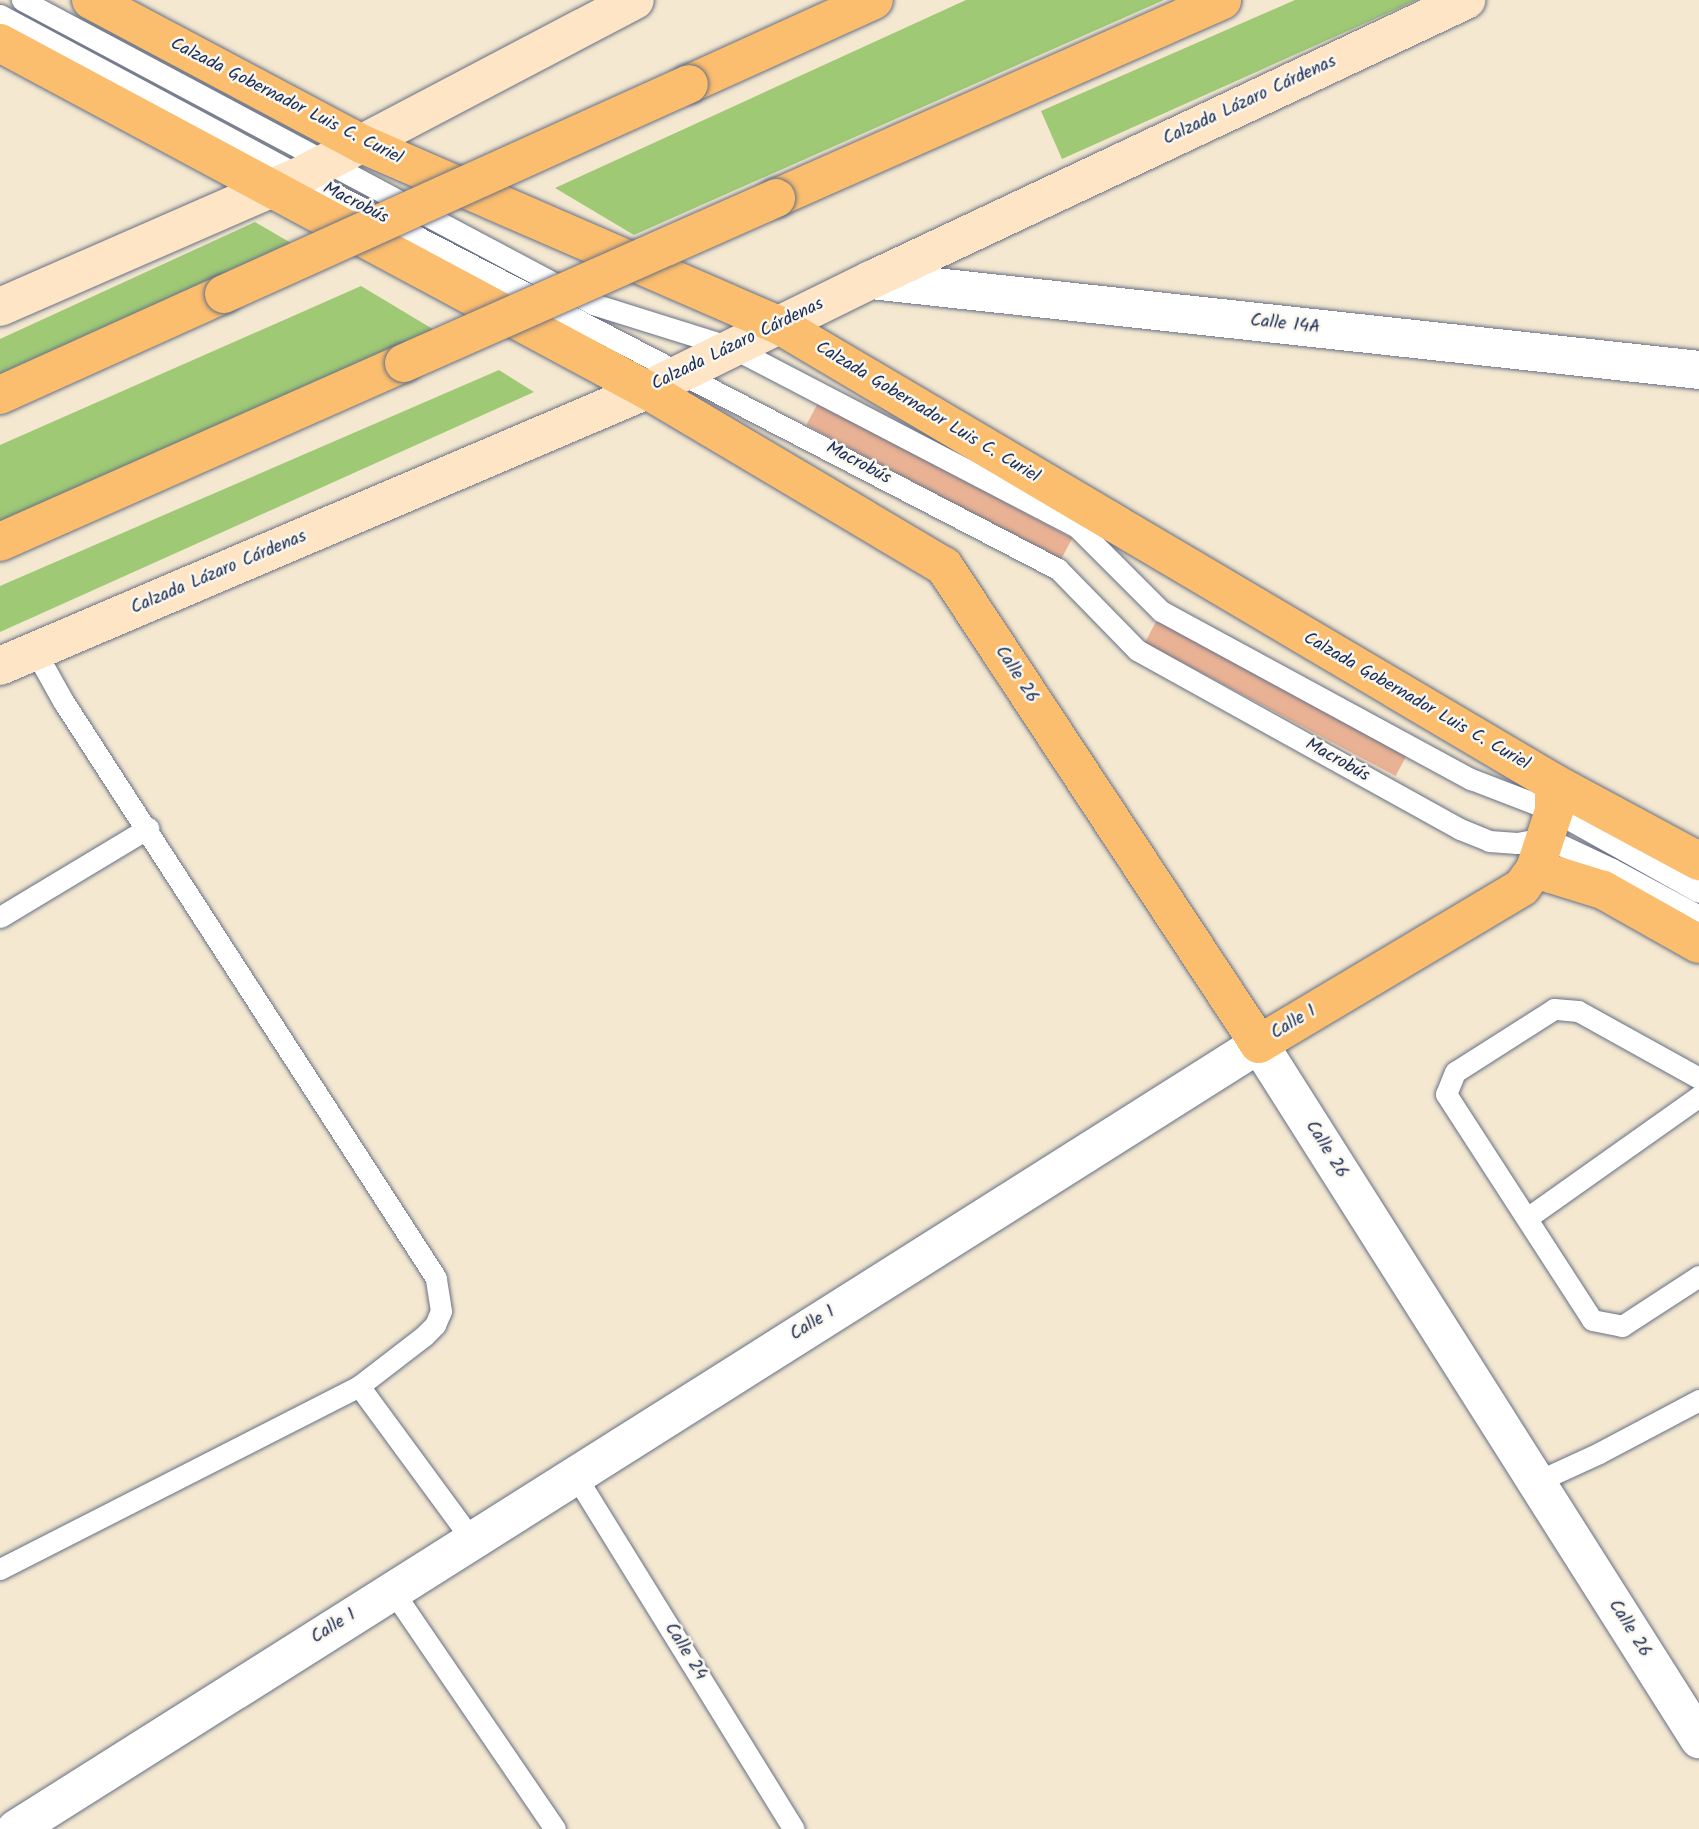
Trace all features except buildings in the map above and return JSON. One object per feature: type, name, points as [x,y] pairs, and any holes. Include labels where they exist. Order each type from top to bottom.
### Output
[{"type":"main road","name":"Calzada Gobernador Luis C. Curiel","points":[[91,0],[362,144],[779,325],[1547,826],[1604,890],[1699,944]]},
{"type":"main road","points":[[0,307],[299,176],[635,0]]},
{"type":"main road","points":[[0,395],[874,0]]},
{"type":"main road","points":[[0,542],[1222,0]]},
{"type":"main road","name":"Calzada Lázaro Cárdenas","points":[[0,666],[647,390],[871,279],[1466,0]]},
{"type":"main road","points":[[0,43],[299,176],[647,390]]},
{"type":"main road","name":"Calle 26","points":[[647,390],[944,566],[1259,1044]]},
{"type":"main road","name":"Calzada Gobernador Luis C. Curiel","points":[[1547,826],[1699,861]]},
{"type":"main road","name":"Calle 1","points":[[1259,1044],[1522,887],[1547,826]]},
{"type":"street","name":"Calle 14A","points":[[871,279],[1699,370]]},
{"type":"street","name":"Calle 1","points":[[16,1829],[1259,1044]]},
{"type":"street","name":"Calle 26","points":[[1259,1044],[1699,1740]]},
{"type":"lane","name":"Macrobús","points":[[22,0],[299,176],[593,304],[733,348],[1077,527],[1161,611],[1472,779],[1612,869],[1699,916]]},
{"type":"lane","name":"Macrobús","points":[[0,15],[299,176],[683,372],[1058,569],[1137,650],[1460,829],[1489,841],[1517,842],[1547,826]]},
{"type":"lane","points":[[0,1569],[359,1386],[435,1325],[441,1311],[436,1278],[148,828],[63,701],[35,651]]},
{"type":"lane","name":"Macrobús","points":[[1547,826],[1699,892]]},
{"type":"lane","points":[[0,917],[148,828]]},
{"type":"lane","points":[[1697,1072],[1578,1011],[1554,1009],[1455,1072],[1446,1094],[1592,1320],[1622,1326],[1699,1276]]},
{"type":"lane","points":[[1527,1218],[1699,1096]]},
{"type":"lane","points":[[359,1386],[472,1540]]},
{"type":"lane","points":[[1536,1482],[1599,1453],[1699,1400]]},
{"type":"lane","name":"Calle 24","points":[[575,1475],[794,1829]]},
{"type":"lane","points":[[392,1590],[555,1829]]},
{"type":"green space","points":[[966,0],[1164,0],[634,235],[555,188]]},
{"type":"green space","points":[[1295,0],[1417,0],[1062,159],[1041,111]]},
{"type":"green space","points":[[255,222],[291,243],[0,374],[0,339]]},
{"type":"green space","points":[[361,286],[436,331],[0,525],[0,445]]},
{"type":"green space","points":[[499,370],[534,392],[0,632],[0,586]]}]
